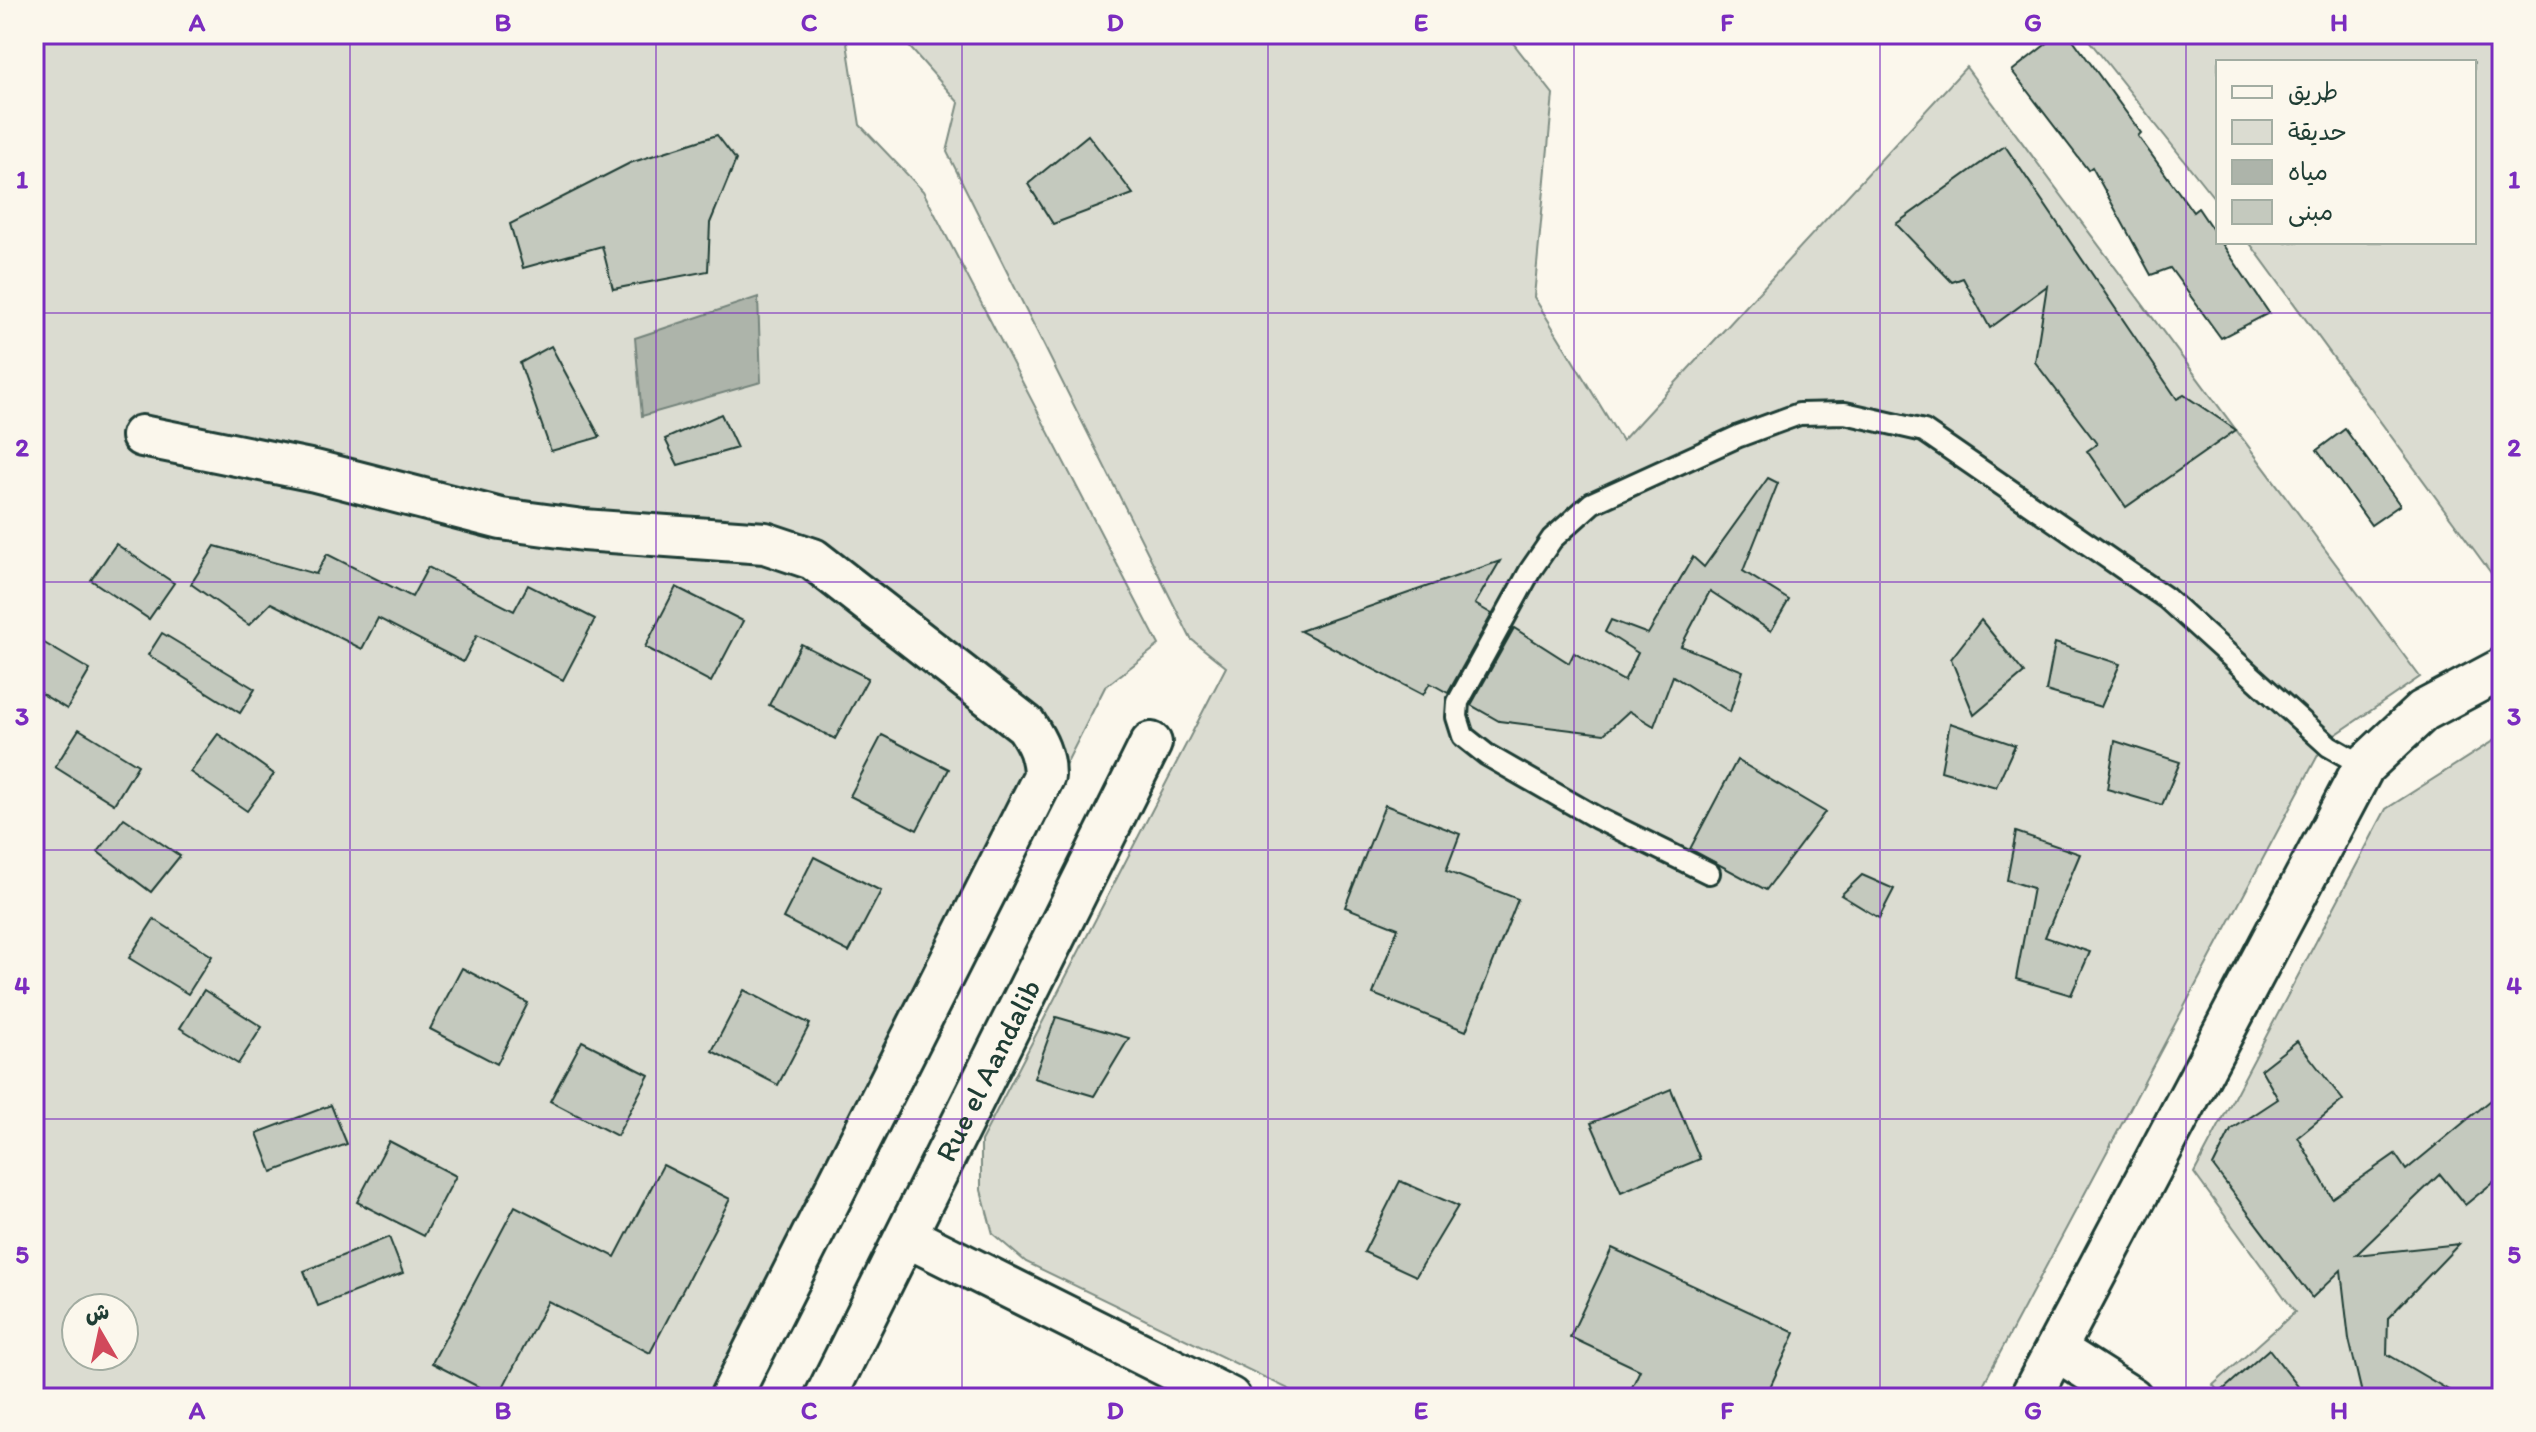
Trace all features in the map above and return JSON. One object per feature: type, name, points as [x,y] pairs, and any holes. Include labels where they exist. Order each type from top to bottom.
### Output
[{"type":"street","points":[[142,436],[315,471],[501,519],[583,530],[765,543],[794,549],[813,559],[1026,725],[1037,742],[1044,759],[1044,776],[730,1398]]},
{"type":"street","points":[[2030,1398],[2058,1351],[2364,766],[2423,711],[2502,669]]},
{"type":"street","name":"Rue el Aandalib","points":[[825,1398],[908,1237],[1151,743]]},
{"type":"street","points":[[908,1237],[1230,1398]]},
{"type":"street","points":[[2058,1351],[2132,1398]]},
{"type":"lane","points":[[1709,873],[1597,818],[1487,755],[1463,736],[1457,717],[1458,702],[1530,571],[1552,539],[1592,503],[1739,436],[1799,414],[1845,413],[1924,431],[2166,598],[2329,746],[2364,766]]},
{"type":"green space","points":[[34,34],[842,34],[847,43],[860,125],[923,191],[1159,645],[1105,687],[745,1398],[34,1398]]},
{"type":"green space","points":[[898,34],[1506,34],[1553,94],[1534,297],[1622,441],[1966,67],[2420,677],[2325,742],[1976,1398],[1307,1398],[1026,1262],[993,1234],[981,1190],[981,1141],[1226,667],[1191,639],[947,152],[959,103]]},
{"type":"green space","points":[[2084,34],[2502,34],[2502,588],[2250,244],[2476,244],[2476,60],[2216,60],[2216,200]]},
{"type":"green space","points":[[2493,741],[2502,755],[2502,1398],[2224,1398],[2213,1385],[2295,1312],[2194,1173],[2386,809]]},
{"type":"water","points":[[758,297],[761,382],[642,416],[635,338]]},
{"type":"building","points":[[2059,34],[2069,34],[2141,133],[2138,136],[2193,212],[2198,208],[2216,235],[2216,244],[2222,244],[2269,313],[2221,338],[2170,268],[2151,275],[2092,167],[2088,170],[2012,71]]},
{"type":"building","points":[[717,135],[736,160],[710,223],[708,271],[613,289],[602,246],[523,268],[510,224],[630,163]]},
{"type":"building","points":[[1088,135],[1133,194],[1053,224],[1028,184]]},
{"type":"building","points":[[2005,146],[2177,399],[2184,395],[2236,430],[2126,507],[2087,451],[2097,444],[2035,362],[2047,286],[1990,328],[1963,278],[1952,282],[1896,224]]},
{"type":"building","points":[[551,346],[600,437],[551,451],[520,363]]},
{"type":"building","points":[[721,414],[737,448],[678,465],[665,439]]},
{"type":"building","points":[[2345,429],[2400,505],[2371,525],[2317,450]]},
{"type":"building","points":[[1768,478],[1778,483],[1743,571],[1789,600],[1771,631],[1710,591],[1681,646],[1743,671],[1730,712],[1673,676],[1654,726],[1629,711],[1604,734],[1499,721],[1471,705],[1514,628],[1569,663],[1574,653],[1624,681],[1638,653],[1605,632],[1611,620],[1648,634],[1693,557],[1704,567]]},
{"type":"building","points":[[116,544],[174,583],[149,619],[91,580]]},
{"type":"building","points":[[215,546],[316,574],[327,554],[412,597],[428,567],[514,611],[528,585],[595,619],[563,680],[477,635],[463,662],[378,618],[362,649],[271,603],[249,625],[191,584]]},
{"type":"building","points":[[1500,561],[1475,604],[1492,614],[1448,693],[1430,683],[1423,695],[1300,631]]},
{"type":"building","points":[[676,587],[743,621],[711,682],[645,647]]},
{"type":"building","points":[[1981,620],[2024,673],[1974,715],[1951,659]]},
{"type":"building","points":[[162,633],[255,689],[240,713],[148,655]]},
{"type":"building","points":[[34,637],[90,670],[67,709],[34,689]]},
{"type":"building","points":[[2055,643],[2120,664],[2101,707],[2046,691]]},
{"type":"building","points":[[801,644],[868,678],[835,739],[769,705]]},
{"type":"building","points":[[1950,723],[2015,745],[1996,787],[1941,771]]},
{"type":"building","points":[[79,729],[138,765],[114,804],[55,767]]},
{"type":"building","points":[[218,734],[274,774],[247,811],[190,772]]},
{"type":"building","points":[[882,735],[949,769],[917,830],[850,796]]},
{"type":"building","points":[[2115,741],[2180,762],[2162,805],[2107,789]]},
{"type":"building","points":[[1737,760],[1825,812],[1766,890],[1690,849]]},
{"type":"building","points":[[1385,805],[1460,834],[1446,871],[1518,899],[1466,1031],[1373,994],[1398,928],[1345,907]]},
{"type":"building","points":[[124,818],[180,856],[151,892],[98,852]]},
{"type":"building","points":[[2016,832],[2080,854],[2045,937],[2090,952],[2071,995],[2016,979],[2033,888],[2007,880]]},
{"type":"building","points":[[814,857],[881,891],[849,952],[783,918]]},
{"type":"building","points":[[1862,875],[1894,889],[1879,918],[1841,895]]},
{"type":"building","points":[[154,919],[212,956],[188,994],[129,958]]},
{"type":"building","points":[[462,968],[528,1003],[497,1064],[430,1029]]},
{"type":"building","points":[[204,990],[262,1027],[238,1064],[180,1028]]},
{"type":"building","points":[[744,990],[810,1024],[778,1085],[712,1051]]},
{"type":"building","points":[[1056,1017],[1129,1038],[1094,1096],[1034,1078]]},
{"type":"building","points":[[582,1041],[649,1075],[617,1136],[550,1101]]},
{"type":"building","points":[[2297,1041],[2343,1100],[2298,1137],[2332,1198],[2395,1154],[2406,1170],[2502,1091],[2502,1175],[2465,1205],[2440,1174],[2356,1255],[2459,1244],[2388,1318],[2387,1354],[2462,1398],[2363,1398],[2349,1339],[2341,1270],[2312,1298],[2213,1166],[2231,1130],[2278,1099],[2261,1069]]},
{"type":"building","points":[[1671,1089],[1700,1159],[1621,1192],[1591,1123]]},
{"type":"building","points":[[331,1105],[347,1144],[272,1172],[257,1133]]},
{"type":"building","points":[[389,1141],[456,1176],[424,1236],[357,1202]]},
{"type":"building","points":[[663,1165],[730,1199],[650,1353],[548,1301],[498,1397],[432,1363],[515,1206],[615,1257]]},
{"type":"building","points":[[1400,1181],[1458,1206],[1416,1276],[1364,1252]]},
{"type":"building","points":[[389,1237],[403,1273],[318,1306],[304,1271]]},
{"type":"building","points":[[1612,1248],[1795,1333],[1765,1398],[1627,1398],[1640,1370],[1570,1337]]},
{"type":"building","points":[[2269,1349],[2307,1398],[2214,1398]]}]
